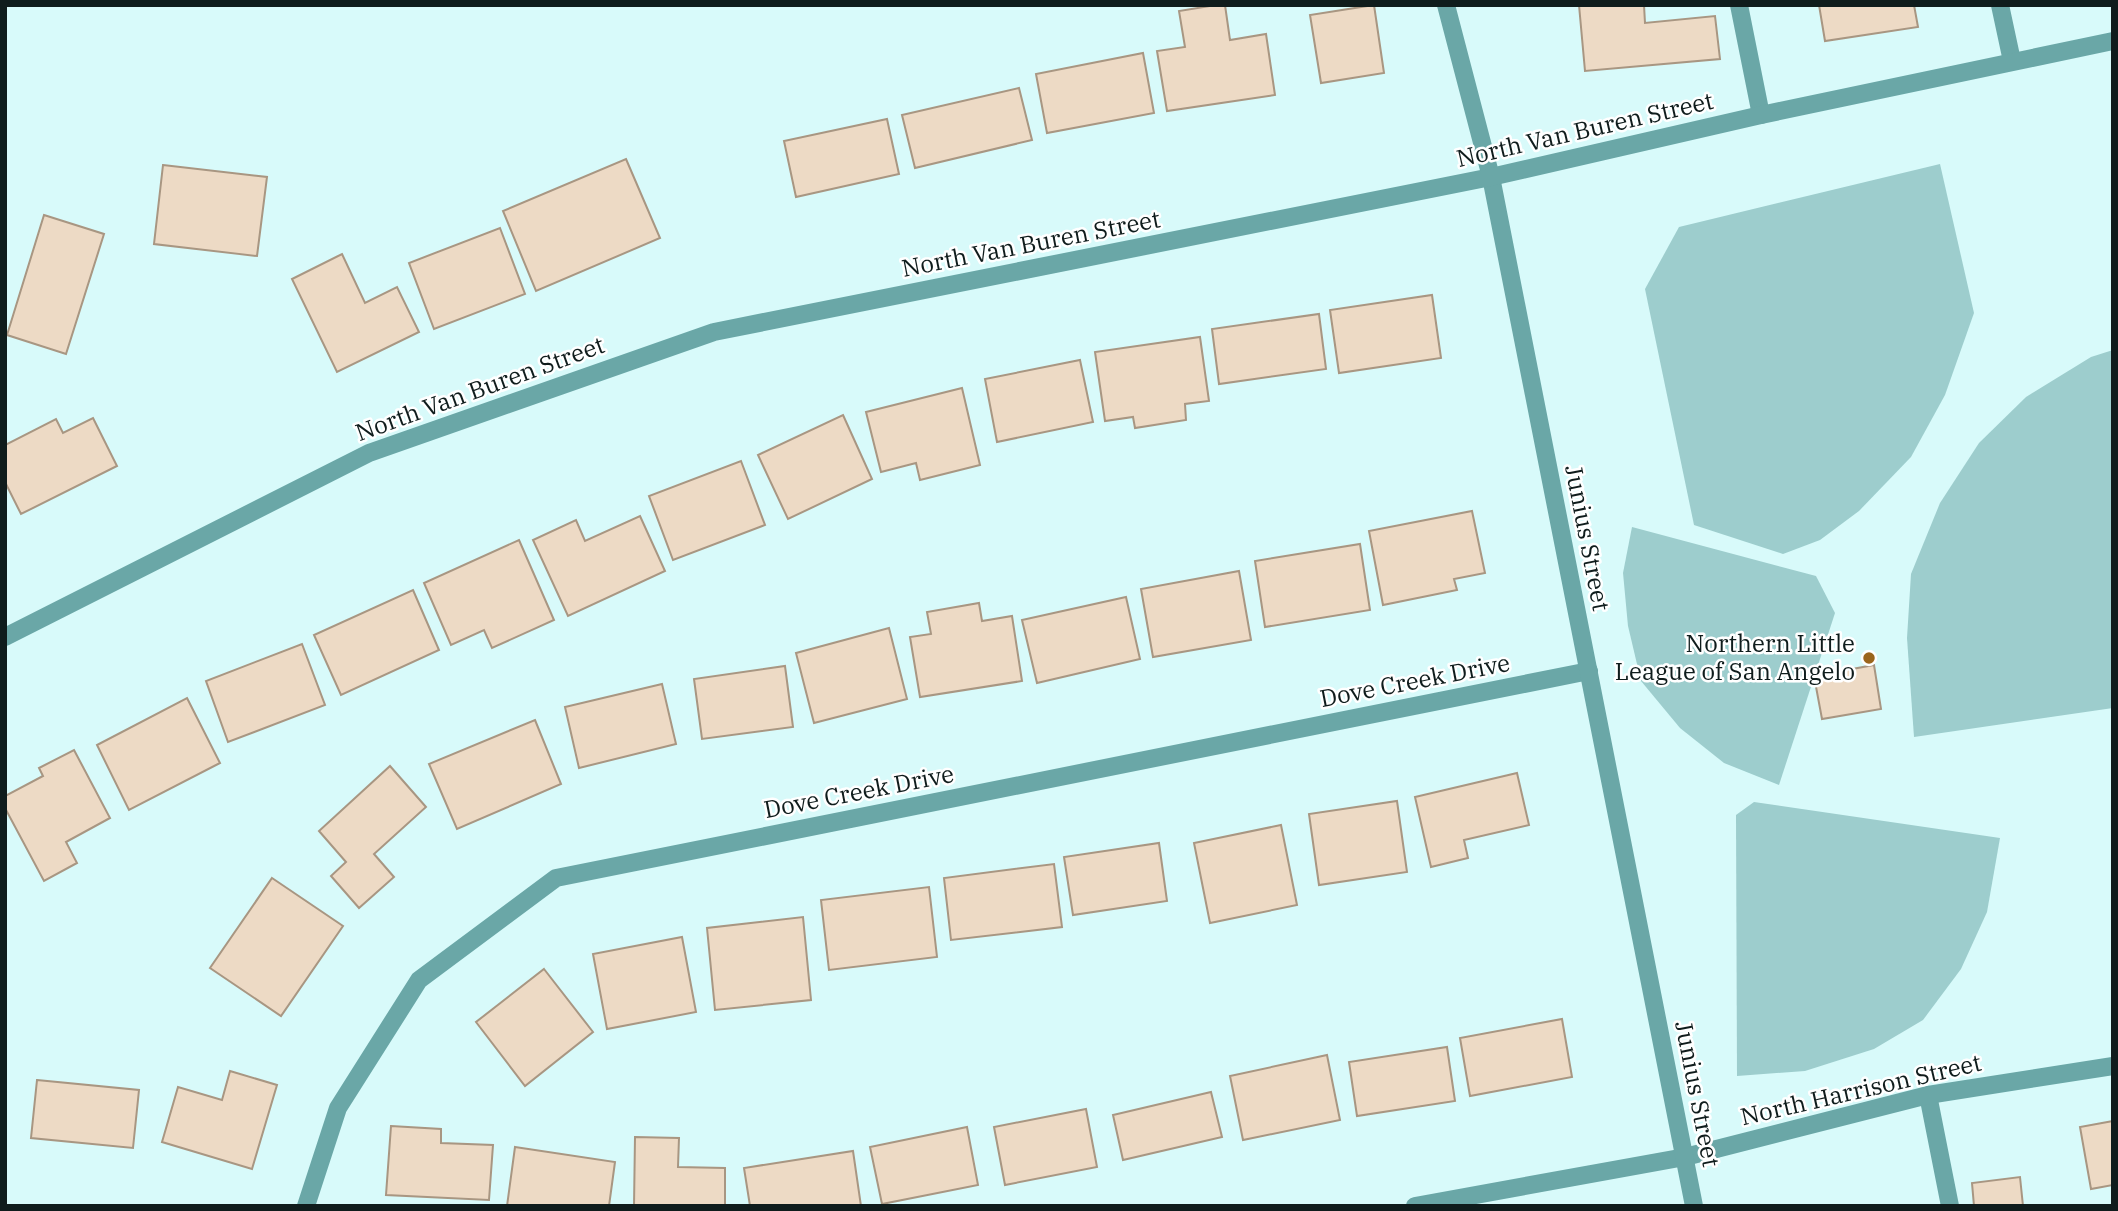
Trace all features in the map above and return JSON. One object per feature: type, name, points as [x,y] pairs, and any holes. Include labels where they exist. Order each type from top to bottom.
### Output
[{"type":"street","name":"Junius Street","points":[[1446,5],[1490,177],[1694,1206]]},
{"type":"street","points":[[1739,5],[1762,115]]},
{"type":"street","points":[[2000,5],[2012,61]]},
{"type":"street","name":"North Van Buren Street","points":[[5,637],[369,453],[713,332],[1490,177],[1762,115],[2113,41]]},
{"type":"street","name":"Dove Creek Drive","points":[[306,1206],[338,1108],[419,980],[556,878],[1588,671]]},
{"type":"street","name":"North Harrison Street","points":[[1415,1206],[1685,1157],[1928,1095],[2113,1066]]},
{"type":"street","points":[[1928,1095],[1950,1206]]},
{"type":"shaded area","points":[[1940,164],[1974,313],[1945,395],[1911,457],[1859,511],[1820,540],[1783,554],[1694,525],[1645,289],[1679,227]]},
{"type":"shaded area","points":[[2113,350],[2113,708],[1914,737],[1907,638],[1911,574],[1940,503],[1979,443],[2026,397],[2091,357]]},
{"type":"shaded area","points":[[1632,527],[1816,576],[1835,613],[1779,785],[1724,763],[1680,728],[1641,681],[1628,626],[1623,573]]},
{"type":"shaded area","points":[[1754,802],[2000,838],[1987,912],[1961,969],[1923,1020],[1874,1049],[1805,1071],[1737,1076],[1736,815]]},
{"type":"building","points":[[1225,5],[1230,40],[1266,34],[1275,95],[1167,111],[1157,51],[1185,47],[1179,11]]},
{"type":"building","points":[[1374,5],[1384,73],[1321,83],[1310,15]]},
{"type":"building","points":[[1579,5],[1644,5],[1645,23],[1715,16],[1720,59],[1585,71]]},
{"type":"building","points":[[1819,5],[1914,5],[1918,27],[1825,41]]},
{"type":"building","points":[[1143,53],[1154,113],[1047,133],[1036,74]]},
{"type":"building","points":[[1019,88],[1032,140],[915,168],[902,115]]},
{"type":"building","points":[[887,119],[899,174],[796,197],[784,141]]},
{"type":"building","points":[[626,159],[660,238],[536,291],[503,211]]},
{"type":"building","points":[[163,165],[267,177],[257,256],[154,244]]},
{"type":"building","points":[[44,215],[104,234],[66,354],[7,335]]},
{"type":"building","points":[[500,228],[525,294],[434,329],[409,263]]},
{"type":"building","points":[[342,254],[365,303],[397,287],[419,332],[337,372],[292,279]]},
{"type":"building","points":[[1432,295],[1441,358],[1339,373],[1330,310]]},
{"type":"building","points":[[1319,314],[1326,369],[1219,384],[1212,329]]},
{"type":"building","points":[[1200,337],[1209,401],[1185,404],[1186,420],[1135,428],[1133,417],[1105,421],[1095,352]]},
{"type":"building","points":[[1080,360],[1093,422],[997,442],[985,379]]},
{"type":"building","points":[[962,388],[980,465],[920,480],[916,463],[881,472],[866,412]]},
{"type":"building","points":[[843,415],[872,479],[788,519],[758,455]]},
{"type":"building","points":[[93,418],[117,466],[21,514],[5,482],[5,445],[56,419],[63,433]]},
{"type":"building","points":[[741,461],[765,525],[673,560],[649,496]]},
{"type":"building","points":[[1472,511],[1485,573],[1454,579],[1457,590],[1383,605],[1369,531]]},
{"type":"building","points":[[640,516],[665,571],[568,616],[533,540],[576,520],[585,541]]},
{"type":"building","points":[[519,540],[554,620],[492,648],[484,630],[451,645],[424,583]]},
{"type":"building","points":[[1360,544],[1370,610],[1265,627],[1255,561]]},
{"type":"building","points":[[1239,571],[1251,640],[1153,657],[1141,589]]},
{"type":"building","points":[[413,590],[439,650],[341,695],[314,635]]},
{"type":"building","points":[[1126,597],[1140,659],[1037,683],[1022,620]]},
{"type":"building","points":[[979,603],[982,621],[1012,616],[1022,681],[920,697],[910,637],[931,634],[927,612]]},
{"type":"building","points":[[889,628],[907,699],[814,723],[796,653]]},
{"type":"building","points":[[302,644],[325,705],[228,742],[206,681]]},
{"type":"building","points":[[1874,665],[1881,709],[1822,719],[1814,676]]},
{"type":"building","points":[[785,666],[793,727],[702,739],[694,679]]},
{"type":"building","points":[[662,684],[676,744],[579,768],[565,707]]},
{"type":"building","points":[[187,698],[220,763],[129,810],[97,745]]},
{"type":"building","points":[[535,720],[561,784],[457,829],[429,764]]},
{"type":"building","points":[[74,750],[110,818],[66,842],[77,863],[44,881],[5,808],[5,796],[43,776],[39,768]]},
{"type":"building","points":[[390,766],[426,807],[374,854],[394,877],[359,908],[331,876],[346,862],[319,831]]},
{"type":"building","points":[[1517,773],[1529,825],[1464,840],[1468,858],[1431,867],[1415,797]]},
{"type":"building","points":[[1397,801],[1407,872],[1319,885],[1309,814]]},
{"type":"building","points":[[1281,825],[1297,905],[1210,923],[1194,843]]},
{"type":"building","points":[[1159,843],[1167,901],[1073,915],[1064,857]]},
{"type":"building","points":[[1054,864],[1062,927],[951,940],[944,878]]},
{"type":"building","points":[[272,878],[343,926],[281,1016],[210,968]]},
{"type":"building","points":[[929,887],[937,957],[829,970],[821,900]]},
{"type":"building","points":[[803,917],[811,1000],[715,1010],[707,928]]},
{"type":"building","points":[[682,937],[696,1012],[607,1029],[593,954]]},
{"type":"building","points":[[544,969],[593,1032],[525,1086],[476,1022]]},
{"type":"building","points":[[1562,1019],[1572,1077],[1470,1096],[1460,1038]]},
{"type":"building","points":[[1447,1047],[1455,1101],[1357,1116],[1349,1062]]},
{"type":"building","points":[[1327,1055],[1340,1120],[1243,1140],[1230,1076]]},
{"type":"building","points":[[230,1071],[277,1085],[252,1169],[162,1142],[178,1087],[222,1100]]},
{"type":"building","points":[[37,1080],[139,1090],[133,1148],[31,1138]]},
{"type":"building","points":[[1211,1092],[1222,1137],[1123,1160],[1113,1115]]},
{"type":"building","points":[[1086,1109],[1097,1167],[1005,1185],[994,1127]]},
{"type":"building","points":[[2113,1121],[2113,1185],[2091,1189],[2080,1127]]},
{"type":"building","points":[[391,1126],[441,1129],[441,1143],[493,1145],[489,1200],[386,1195]]},
{"type":"building","points":[[967,1127],[978,1185],[882,1204],[870,1147]]},
{"type":"building","points":[[635,1137],[679,1138],[678,1167],[725,1168],[725,1206],[634,1206]]},
{"type":"building","points":[[515,1147],[615,1162],[609,1206],[507,1206]]},
{"type":"building","points":[[853,1151],[861,1206],[750,1206],[744,1168]]},
{"type":"building","points":[[2020,1177],[2023,1206],[1974,1206],[1972,1183]]},
{"type":"place","name":"Northern Little League of San Angelo","points":[[1869,658]]}]
